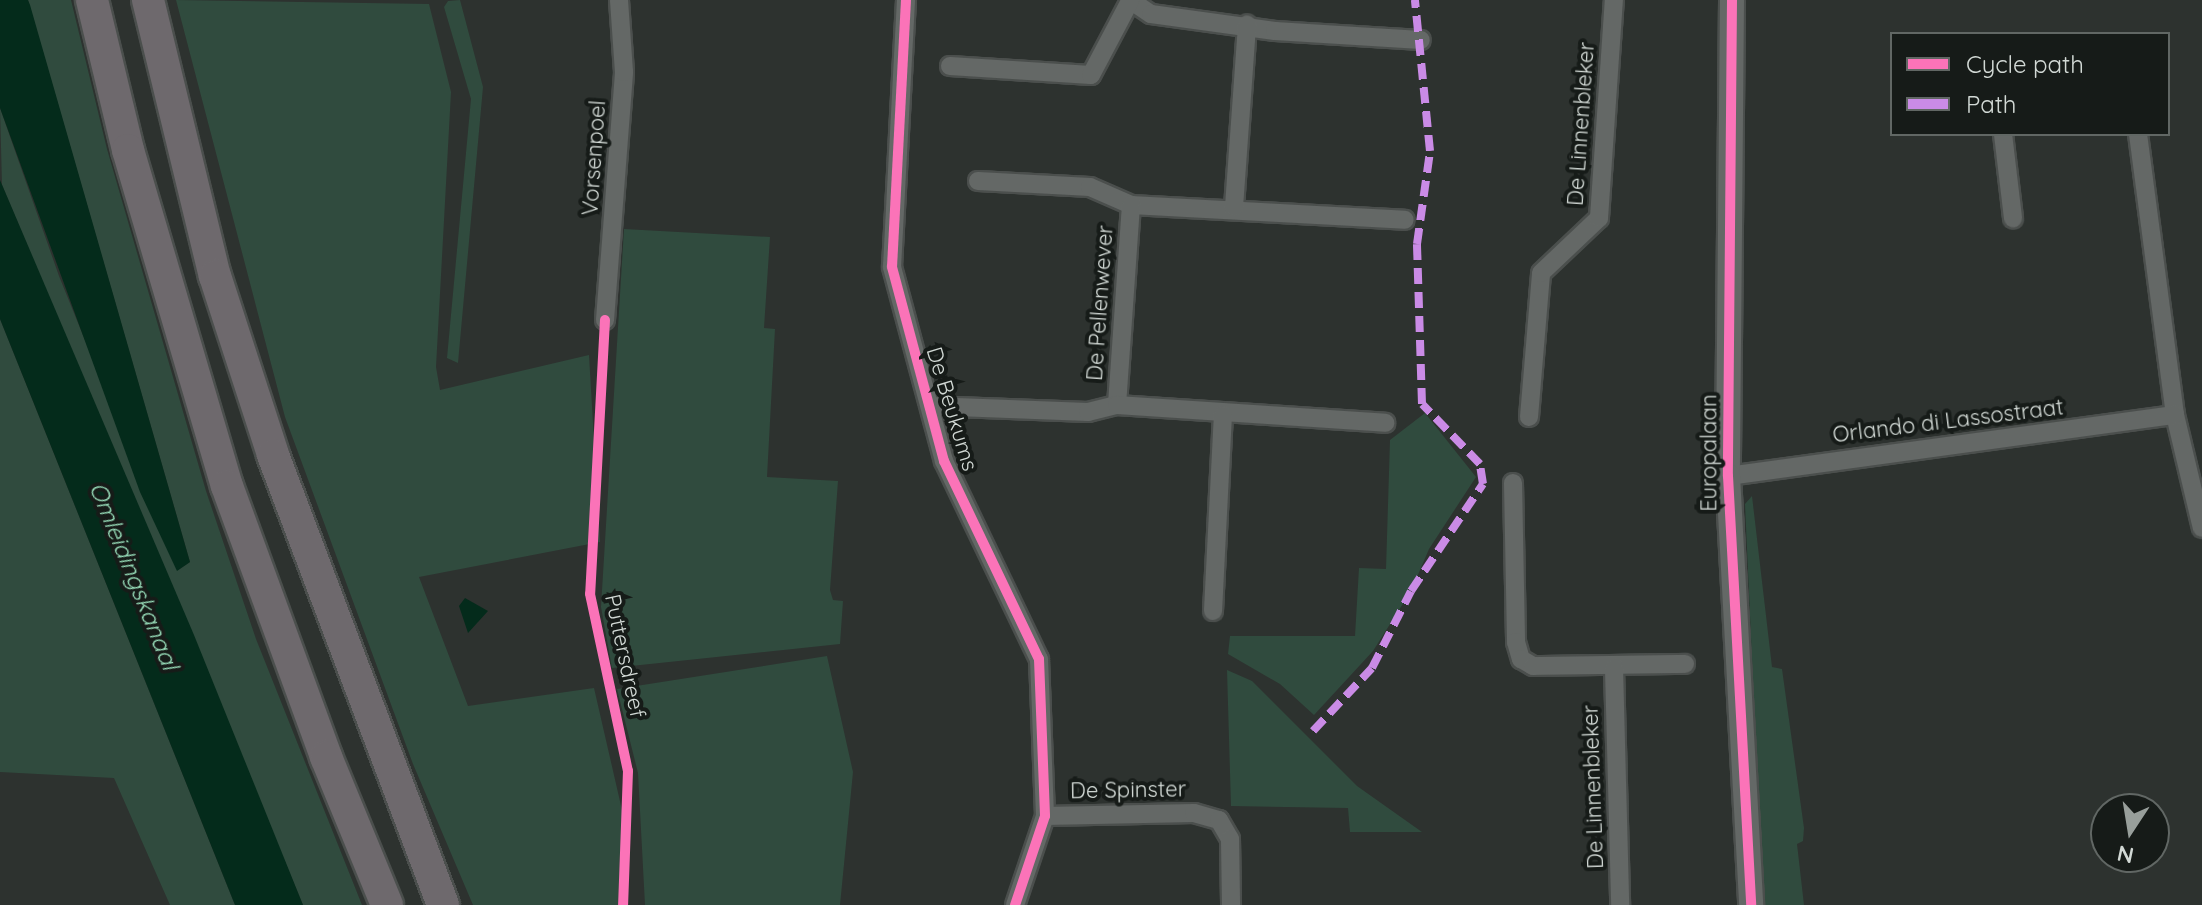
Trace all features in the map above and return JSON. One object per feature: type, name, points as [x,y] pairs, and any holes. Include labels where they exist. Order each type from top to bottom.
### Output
[{"type":"highway","points":[[92,0],[128,150],[227,486],[326,757],[387,905]]},
{"type":"highway","points":[[148,0],[215,276],[273,455],[443,905]]},
{"type":"street","name":"Vorsenpoel","points":[[605,320],[624,72],[619,0]]},
{"type":"street","name":"De Beukums","points":[[906,0],[892,267],[944,461],[1039,659],[1045,816],[1015,905]]},
{"type":"street","name":"De Linnenbleker","points":[[1529,417],[1541,273],[1599,218],[1614,0]]},
{"type":"street","name":"Europalaan","points":[[1732,0],[1728,476],[1751,905]]},
{"type":"street","points":[[950,66],[1091,75],[1130,1],[1151,14],[1247,24],[1275,31],[1421,40]]},
{"type":"street","points":[[1234,207],[1247,24]]},
{"type":"street","points":[[2003,136],[2013,218]]},
{"type":"street","points":[[2138,136],[2175,415],[2202,528]]},
{"type":"street","name":"De Pellenwever","points":[[978,181],[1090,187],[1131,205],[1234,207],[1405,220]]},
{"type":"street","name":"De Pellenwever","points":[[1117,405],[1131,205]]},
{"type":"street","name":"De Pellenwever","points":[[930,406],[1088,412],[1117,405],[1223,415],[1385,423]]},
{"type":"street","points":[[1213,611],[1223,415]]},
{"type":"street","name":"Orlando di Lassostraat","points":[[1728,476],[2175,415]]},
{"type":"street","points":[[1513,483],[1516,642],[1521,659],[1533,666],[1614,668],[1685,664]]},
{"type":"street","name":"De Linnenbleker","points":[[1614,668],[1620,905]]},
{"type":"street","name":"De Spinster","points":[[1045,816],[1194,813],[1219,820],[1230,839],[1231,905]]},
{"type":"shaded area","points":[[28,0],[71,0],[107,149],[206,491],[256,639],[362,905],[303,905],[2,185],[0,108],[59,276],[178,570],[190,562]]},
{"type":"shaded area","points":[[176,0],[429,4],[451,92],[436,367],[440,390],[589,355],[600,542],[419,577],[468,706],[594,688],[622,810],[624,905],[473,905],[413,764],[285,417]]},
{"type":"shaded area","points":[[460,0],[483,87],[458,363],[447,358],[471,99],[444,7],[448,1]]},
{"type":"shaded area","points":[[624,229],[770,237],[764,328],[775,329],[767,477],[838,481],[830,590],[833,600],[843,601],[840,644],[612,668],[601,607]]},
{"type":"shaded area","points":[[0,319],[235,905],[170,905],[114,778],[0,772]]},
{"type":"shaded area","points":[[1425,413],[1476,477],[1429,549],[1411,591],[1373,651],[1314,715],[1280,684],[1228,654],[1230,636],[1355,636],[1359,568],[1386,569],[1390,440]]},
{"type":"shaded area","points":[[1752,496],[1772,667],[1782,669],[1804,828],[1803,841],[1797,844],[1804,905],[1763,905],[1745,504]]},
{"type":"shaded area","points":[[827,656],[853,772],[840,905],[645,905],[638,773],[617,689]]},
{"type":"shaded area","points":[[1227,670],[1252,681],[1357,786],[1422,832],[1350,832],[1348,808],[1231,806]]},
{"type":"water","points":[[0,0],[28,0],[30,5],[190,562],[177,571],[140,492],[0,108]]},
{"type":"water","name":"Omleidingskanaal","points":[[0,180],[194,635],[303,905],[235,905],[0,319]]},
{"type":"water","points":[[465,598],[488,611],[468,633],[459,606]]},
{"type":"marked path","points":[[1313,731],[1372,668],[1411,591],[1483,484],[1480,464],[1422,404],[1417,244],[1430,151],[1415,0]]},
{"type":"cycle path","points":[[906,0],[892,267],[944,461],[1039,659],[1045,816],[1015,905]]},
{"type":"cycle path","points":[[1732,0],[1728,476],[1751,905]]},
{"type":"cycle path","name":"Puttersdreef","points":[[605,320],[590,594],[628,771],[623,905]]}]
